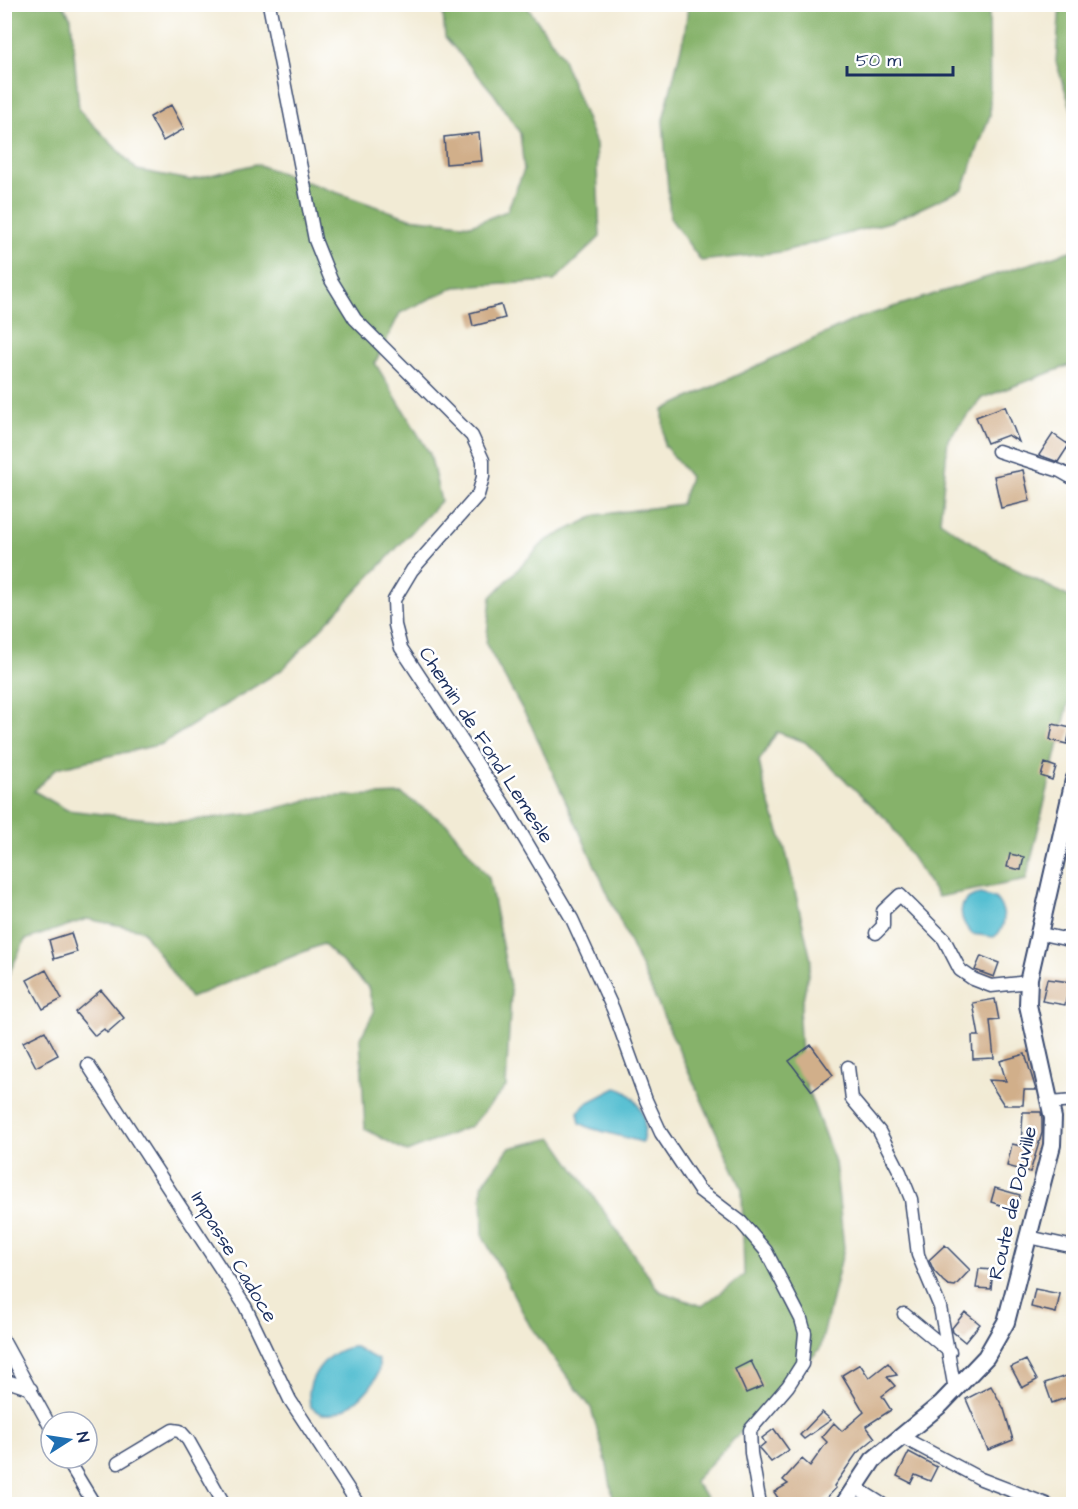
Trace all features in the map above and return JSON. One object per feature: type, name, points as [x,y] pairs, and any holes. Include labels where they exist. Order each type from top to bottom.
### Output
[{"type":"main road","name":"Route de Douville","points":[[844,1504],[873,1460],[941,1404],[986,1357],[1006,1322],[1052,1146],[1053,1118],[1028,1005],[1029,982],[1037,933],[1074,780]]},
{"type":"street","name":"Chemin de Fond Lemesle","points":[[269,4],[315,240],[331,280],[355,319],[472,436],[483,460],[483,477],[478,495],[412,570],[394,600],[395,625],[401,648],[507,809],[572,919],[613,1009],[646,1100],[661,1133],[699,1190],[741,1222],[766,1251],[801,1319],[805,1342],[802,1364],[788,1386],[750,1430],[750,1453],[760,1504]]},
{"type":"street","points":[[998,451],[1060,471],[1074,478]]},
{"type":"street","points":[[876,933],[883,926],[883,911],[900,895],[944,939],[960,970],[973,979],[991,986],[1029,982]]},
{"type":"street","points":[[1037,933],[1074,941]]},
{"type":"street","name":"Impasse Cadoce","points":[[88,1065],[245,1306],[290,1400],[358,1504]]},
{"type":"street","points":[[848,1067],[852,1099],[879,1131],[911,1199],[918,1255],[940,1307],[950,1352],[955,1390]]},
{"type":"street","points":[[1050,1103],[1074,1101]]},
{"type":"street","points":[[1029,1237],[1074,1247]]},
{"type":"street","points":[[904,1314],[950,1352]]},
{"type":"street","points":[[4,1342],[42,1410]]},
{"type":"street","points":[[4,1380],[31,1389]]},
{"type":"street","points":[[118,1463],[173,1430],[180,1431],[188,1440],[224,1504]]},
{"type":"street","points":[[900,1436],[981,1479],[1046,1504]]},
{"type":"street","points":[[73,1470],[93,1504]]},
{"type":"street","points":[[855,1487],[882,1504]]},
{"type":"green space","points":[[5,5],[63,5],[71,18],[79,110],[137,170],[190,180],[256,164],[409,218],[471,225],[507,211],[524,170],[520,133],[494,94],[445,37],[443,13],[452,5],[526,5],[561,54],[596,144],[600,237],[554,281],[455,287],[400,313],[375,363],[430,454],[441,501],[283,669],[162,744],[57,768],[34,791],[67,810],[176,822],[258,813],[320,797],[402,794],[448,825],[489,878],[511,991],[506,1087],[471,1126],[407,1152],[365,1129],[360,1039],[374,1012],[368,987],[323,944],[190,998],[142,930],[87,919],[25,940],[5,982]]},
{"type":"green space","points":[[688,5],[989,5],[990,115],[963,189],[893,221],[781,252],[701,261],[670,218],[663,120],[685,32]]},
{"type":"green space","points":[[1060,5],[1073,5],[1073,114],[1056,62]]},
{"type":"green space","points":[[1073,250],[1073,364],[982,398],[948,439],[940,521],[996,559],[1073,599],[1073,685],[1026,880],[938,897],[888,821],[805,742],[777,732],[759,761],[765,790],[786,852],[811,960],[799,1019],[802,1074],[835,1162],[844,1248],[820,1349],[694,1481],[711,1504],[614,1504],[607,1465],[591,1408],[530,1326],[483,1236],[482,1185],[509,1148],[553,1138],[659,1291],[702,1306],[744,1275],[742,1189],[531,725],[486,644],[491,597],[545,541],[597,515],[681,504],[690,477],[664,445],[663,410],[856,319]]},
{"type":"water","points":[[981,894],[995,898],[1003,913],[1002,928],[994,937],[972,934],[964,922],[963,904],[973,896]]},
{"type":"water","points":[[616,1088],[630,1096],[640,1109],[644,1125],[642,1142],[590,1128],[580,1123],[578,1112],[587,1103]]},
{"type":"water","points":[[355,1347],[378,1360],[379,1369],[376,1378],[352,1404],[332,1414],[318,1413],[311,1407],[309,1397],[314,1377],[327,1359],[345,1349]]},
{"type":"building","points":[[171,105],[184,129],[163,141],[150,117]]},
{"type":"building","points":[[479,133],[482,161],[446,164],[444,137]]},
{"type":"building","points":[[501,305],[505,318],[473,326],[470,313]]},
{"type":"building","points":[[1005,406],[1019,442],[1008,435],[987,443],[976,417]]},
{"type":"building","points":[[1053,434],[1069,445],[1058,462],[1039,455]]},
{"type":"building","points":[[1023,470],[1030,501],[1001,508],[994,476]]},
{"type":"building","points":[[1053,724],[1071,728],[1067,744],[1050,740]]},
{"type":"building","points":[[1045,763],[1056,767],[1052,780],[1041,776]]},
{"type":"building","points":[[1010,854],[1024,857],[1021,870],[1007,867]]},
{"type":"building","points":[[71,933],[77,952],[54,959],[49,940]]},
{"type":"building","points":[[981,956],[999,963],[994,977],[975,970]]},
{"type":"building","points":[[46,970],[62,999],[43,1009],[27,980]]},
{"type":"building","points":[[1047,979],[1070,982],[1065,1005],[1042,1001]]},
{"type":"building","points":[[101,990],[124,1018],[107,1033],[104,1029],[95,1036],[75,1012]]},
{"type":"building","points":[[995,999],[999,1020],[990,1021],[994,1058],[973,1059],[972,1036],[979,1036],[973,1003]]},
{"type":"building","points":[[45,1031],[58,1055],[36,1067],[23,1042]]},
{"type":"building","points":[[811,1045],[833,1075],[812,1091],[789,1061]]},
{"type":"building","points":[[1025,1054],[1036,1090],[1024,1090],[1023,1105],[1004,1105],[988,1080],[1006,1081],[1000,1061]]},
{"type":"building","points":[[1023,1112],[1041,1112],[1042,1119],[1042,1133],[1030,1172],[1007,1166],[1012,1144],[1021,1146]]},
{"type":"building","points":[[995,1188],[1020,1195],[1016,1210],[991,1202]]},
{"type":"building","points":[[945,1245],[970,1270],[955,1286],[943,1281],[934,1271],[929,1260]]},
{"type":"building","points":[[979,1269],[993,1270],[991,1289],[976,1288]]},
{"type":"building","points":[[1035,1289],[1060,1294],[1056,1313],[1031,1307]]},
{"type":"building","points":[[965,1312],[980,1324],[965,1342],[953,1332],[952,1328]]},
{"type":"building","points":[[1026,1360],[1037,1380],[1022,1388],[1011,1367]]},
{"type":"building","points":[[751,1361],[763,1386],[746,1393],[735,1369]]},
{"type":"building","points":[[888,1363],[897,1375],[887,1377],[895,1386],[882,1396],[891,1410],[866,1426],[875,1438],[857,1453],[834,1486],[836,1488],[821,1504],[782,1504],[774,1492],[788,1484],[783,1480],[802,1459],[810,1466],[827,1442],[822,1437],[834,1423],[842,1431],[864,1412],[842,1375],[860,1364],[869,1378]]},
{"type":"building","points":[[1069,1375],[1074,1395],[1052,1403],[1045,1383]]},
{"type":"building","points":[[991,1386],[1004,1409],[1013,1440],[988,1450],[966,1399]]},
{"type":"building","points":[[822,1412],[831,1420],[804,1439],[800,1435]]},
{"type":"building","points":[[774,1429],[789,1450],[771,1462],[759,1448],[765,1443],[762,1438]]},
{"type":"building","points":[[909,1452],[937,1467],[930,1481],[915,1475],[911,1483],[897,1476]]}]
